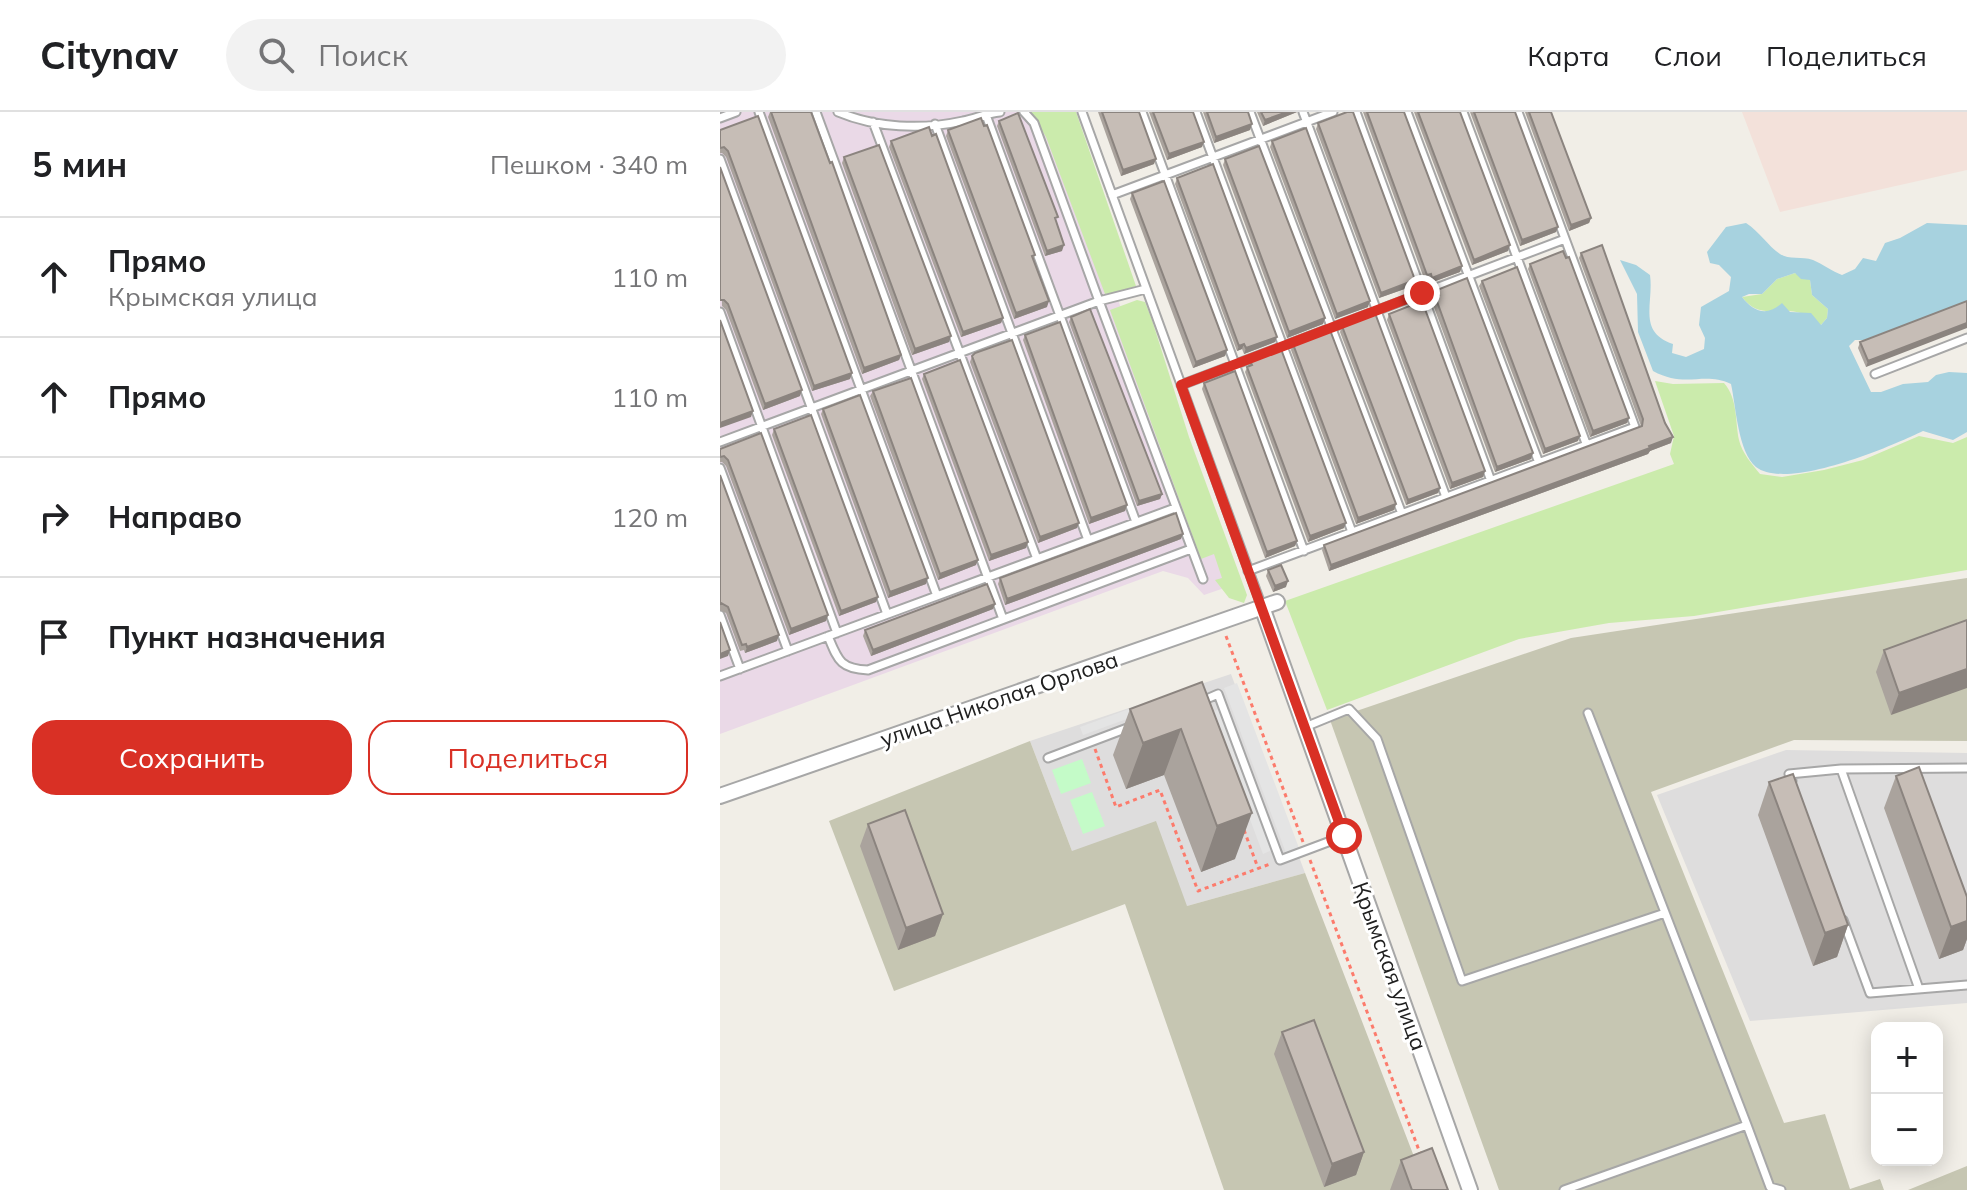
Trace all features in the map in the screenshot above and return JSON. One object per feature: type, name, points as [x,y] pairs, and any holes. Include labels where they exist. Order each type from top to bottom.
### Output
[{"type":"street","name":"улица Николая Орлова","points":[[720,796],[1277,602]]},
{"type":"street","name":"Крымская улица","points":[[1262,607],[1470,1190]]},
{"type":"lane","points":[[720,118],[736,112]]},
{"type":"lane","points":[[759,112],[937,596]]},
{"type":"lane","points":[[816,112],[1003,619]]},
{"type":"lane","points":[[838,112],[873,122],[914,126],[962,122],[1000,112]]},
{"type":"lane","points":[[1024,112],[1034,123],[1203,579]]},
{"type":"lane","points":[[1082,112],[1262,607]]},
{"type":"lane","points":[[1142,112],[1304,551]]},
{"type":"lane","points":[[1196,112],[1352,532]]},
{"type":"lane","points":[[1250,112],[1402,514]]},
{"type":"lane","points":[[1303,112],[1446,497]]},
{"type":"lane","points":[[1112,195],[1333,112]]},
{"type":"lane","points":[[1356,112],[1491,481]]},
{"type":"lane","points":[[1407,112],[1539,463]]},
{"type":"lane","points":[[1463,112],[1587,446]]},
{"type":"lane","points":[[1248,571],[1635,427],[1518,112]]},
{"type":"lane","points":[[986,115],[1136,522]]},
{"type":"lane","points":[[873,122],[1037,559]]},
{"type":"lane","points":[[935,124],[1088,540]]},
{"type":"lane","points":[[720,159],[887,614]]},
{"type":"lane","points":[[1181,385],[1565,239]]},
{"type":"lane","points":[[720,442],[1099,301],[1146,289]]},
{"type":"lane","points":[[720,312],[838,660],[850,669],[868,670],[1191,549]]},
{"type":"lane","points":[[1875,374],[1967,338]]},
{"type":"lane","points":[[720,468],[788,651]]},
{"type":"lane","points":[[720,676],[1175,508]]},
{"type":"lane","points":[[720,615],[740,669]]},
{"type":"lane","points":[[1196,703],[1218,694],[1280,860],[1344,836]]},
{"type":"lane","points":[[1305,727],[1349,709],[1377,739],[1462,981],[1665,913]]},
{"type":"lane","points":[[1588,713],[1770,1187],[1781,1190]]},
{"type":"lane","points":[[1048,758],[1137,725]]},
{"type":"lane","points":[[1795,789],[1789,774],[1841,769],[1967,768]]},
{"type":"lane","points":[[1841,769],[1919,989]]},
{"type":"lane","points":[[1838,905],[1870,993],[1967,985]]},
{"type":"lane","points":[[1564,1190],[1747,1125]]},
{"type":"path","points":[[1220,621],[1423,1160]]},
{"type":"path","points":[[1092,742],[1116,807],[1160,790],[1198,891],[1280,860]]},
{"type":"path","points":[[1243,827],[1258,868]]},
{"type":"shaded area","points":[[720,112],[1046,112],[1062,143],[1173,454],[1217,542],[1233,585],[1204,595],[1188,578],[1163,571],[720,734]]},
{"type":"shaded area","points":[[1742,112],[1967,112],[1967,170],[1780,212]]},
{"type":"shaded area","points":[[1967,578],[1967,741],[1794,740],[1651,792],[1784,1123],[1825,1114],[1850,1189],[1880,1179],[1884,1190],[1499,1190],[1330,720],[1571,638]]},
{"type":"shaded area","points":[[1231,674],[1305,873],[1187,906],[1072,851],[1030,741]]},
{"type":"shaded area","points":[[1237,683],[1299,848],[1286,853],[1224,688]]},
{"type":"shaded area","points":[[1181,690],[1184,698],[1083,735],[1080,727]]},
{"type":"shaded area","points":[[1219,709],[1272,850],[1263,854],[1210,713]]},
{"type":"shaded area","points":[[1030,741],[1072,851],[1156,821],[1187,906],[1305,873],[1423,1180],[1398,1190],[1224,1190],[1125,904],[894,991],[829,821]]},
{"type":"shaded area","points":[[1786,750],[1967,753],[1967,1003],[1750,1021],[1657,795]]},
{"type":"shaded area","points":[[1967,1166],[1967,1190],[1908,1190]]},
{"type":"green space","points":[[1031,112],[1076,112],[1136,286],[1105,294],[1046,137]]},
{"type":"green space","points":[[1795,273],[1810,280],[1812,295],[1828,309],[1827,318],[1820,326],[1795,311],[1756,309],[1742,297],[1762,294],[1777,279]]},
{"type":"green space","points":[[1137,300],[1145,302],[1152,320],[1189,437],[1247,595],[1244,603],[1229,598],[1215,580],[1222,578],[1214,554],[1201,559],[1110,310]]},
{"type":"green space","points":[[1655,381],[1673,384],[1724,383],[1734,403],[1740,445],[1760,474],[1782,477],[1824,470],[1863,460],[1919,436],[1953,443],[1967,437],[1967,570],[1694,616],[1609,623],[1519,639],[1327,710],[1285,601],[1674,464],[1670,454],[1674,436]]},
{"type":"green space","points":[[1082,759],[1091,783],[1061,794],[1052,770]]},
{"type":"green space","points":[[1092,792],[1105,826],[1083,834],[1070,800]]},
{"type":"water","points":[[1746,223],[1780,254],[1813,260],[1842,275],[1855,269],[1863,258],[1876,261],[1885,243],[1927,223],[1967,225],[1967,301],[1864,340],[1855,340],[1849,346],[1871,392],[1928,382],[1936,375],[1949,372],[1967,373],[1967,432],[1953,440],[1923,431],[1864,456],[1791,474],[1771,473],[1756,467],[1741,440],[1731,384],[1712,379],[1675,379],[1653,371],[1638,332],[1637,294],[1620,260],[1636,265],[1650,275],[1651,324],[1662,339],[1673,344],[1672,353],[1686,357],[1704,349],[1705,338],[1699,325],[1701,307],[1729,291],[1731,277],[1719,265],[1710,263],[1707,252],[1726,227]],"holes":[[[1795,273],[1801,279],[1810,280],[1812,295],[1828,309],[1827,318],[1821,325],[1811,313],[1790,312],[1782,303],[1772,310],[1761,311],[1751,307],[1742,297],[1762,294],[1777,279]]]},
{"type":"building","points":[[771,112],[811,112],[901,355],[864,368]]},
{"type":"building","points":[[1102,112],[1139,112],[1156,159],[1123,170]]},
{"type":"building","points":[[1153,112],[1193,112],[1204,142],[1169,154]]},
{"type":"building","points":[[1207,112],[1248,112],[1252,124],[1216,137]]},
{"type":"building","points":[[1261,112],[1287,112],[1265,120]]},
{"type":"building","points":[[1353,112],[1415,280],[1381,293],[1318,123]]},
{"type":"building","points":[[1367,112],[1404,112],[1462,266],[1432,278],[1431,274],[1427,275]]},
{"type":"building","points":[[1418,112],[1460,112],[1510,245],[1474,260]]},
{"type":"building","points":[[1474,112],[1515,112],[1558,227],[1522,240]]},
{"type":"building","points":[[1529,112],[1551,112],[1591,218],[1571,225]]},
{"type":"building","points":[[1018,113],[1058,217],[1055,218],[1064,245],[1047,251],[999,121]]},
{"type":"building","points":[[758,116],[852,373],[814,386],[728,151],[720,148],[720,130]]},
{"type":"building","points":[[981,118],[984,126],[987,125],[1049,301],[1016,313],[948,130]]},
{"type":"building","points":[[929,127],[932,136],[936,134],[1003,318],[963,332],[891,141]]},
{"type":"building","points":[[1306,128],[1370,301],[1337,314],[1272,141]]},
{"type":"building","points":[[879,145],[951,336],[915,349],[844,157]]},
{"type":"building","points":[[1259,146],[1325,318],[1289,332],[1225,159]]},
{"type":"building","points":[[1213,164],[1277,337],[1246,348],[1244,344],[1239,346],[1177,178]]},
{"type":"building","points":[[720,167],[802,390],[765,404],[728,304],[720,300]]},
{"type":"building","points":[[1164,181],[1227,350],[1196,362],[1132,193]]},
{"type":"building","points":[[1602,245],[1665,423],[1673,437],[1331,565],[1324,545],[1642,426],[1643,419],[1581,253]]},
{"type":"building","points":[[1563,251],[1566,258],[1569,257],[1629,418],[1593,431],[1530,264]]},
{"type":"building","points":[[1517,267],[1580,436],[1545,449],[1482,281]]},
{"type":"building","points":[[1467,278],[1533,453],[1497,467],[1435,296],[1439,295],[1437,290]]},
{"type":"building","points":[[1422,301],[1485,471],[1452,483],[1389,314]]},
{"type":"building","points":[[1967,301],[1967,323],[1868,361],[1860,342]]},
{"type":"building","points":[[1090,309],[1162,494],[1139,501],[1071,317]]},
{"type":"building","points":[[1375,313],[1440,488],[1408,500],[1342,326]]},
{"type":"building","points":[[720,320],[753,411],[720,423]]},
{"type":"building","points":[[1060,322],[1127,505],[1091,518],[1025,335]]},
{"type":"building","points":[[1330,330],[1396,504],[1358,518],[1293,344]]},
{"type":"building","points":[[1012,340],[1079,523],[1040,537],[972,356]]},
{"type":"building","points":[[1281,349],[1346,523],[1310,536],[1247,367],[1252,365],[1250,361]]},
{"type":"building","points":[[960,360],[1028,542],[991,555],[924,374]]},
{"type":"building","points":[[1235,371],[1297,541],[1267,552],[1204,383]]},
{"type":"building","points":[[911,378],[978,560],[940,574],[873,391]]},
{"type":"building","points":[[860,395],[928,578],[890,592],[823,409]]},
{"type":"building","points":[[811,415],[878,597],[841,611],[774,429]]},
{"type":"building","points":[[761,433],[828,615],[791,629],[728,460],[720,457],[720,449]]},
{"type":"building","points":[[720,475],[779,635],[747,647],[746,644],[742,645],[728,607],[720,604]]},
{"type":"building","points":[[1176,513],[1183,534],[1007,599],[1000,578]]},
{"type":"building","points":[[1281,565],[1288,581],[1275,586],[1268,570]]},
{"type":"building","points":[[987,584],[995,604],[873,650],[865,630]]},
{"type":"building","points":[[1967,620],[1967,669],[1899,693],[1884,650]]},
{"type":"building","points":[[720,622],[730,650],[720,654]]},
{"type":"building","points":[[1202,682],[1252,813],[1217,826],[1181,729],[1143,743],[1130,709]]},
{"type":"building","points":[[1919,767],[1967,897],[1967,921],[1951,927],[1896,776]]},
{"type":"building","points":[[1793,774],[1848,925],[1825,933],[1769,782]]},
{"type":"building","points":[[905,810],[943,914],[906,928],[868,824]]},
{"type":"building","points":[[1314,1020],[1364,1152],[1332,1164],[1282,1032]]},
{"type":"building","points":[[1432,1148],[1448,1190],[1412,1190],[1401,1160]]},
{"type":"route","points":[[1344,836],[1181,385],[1422,293]]}]
